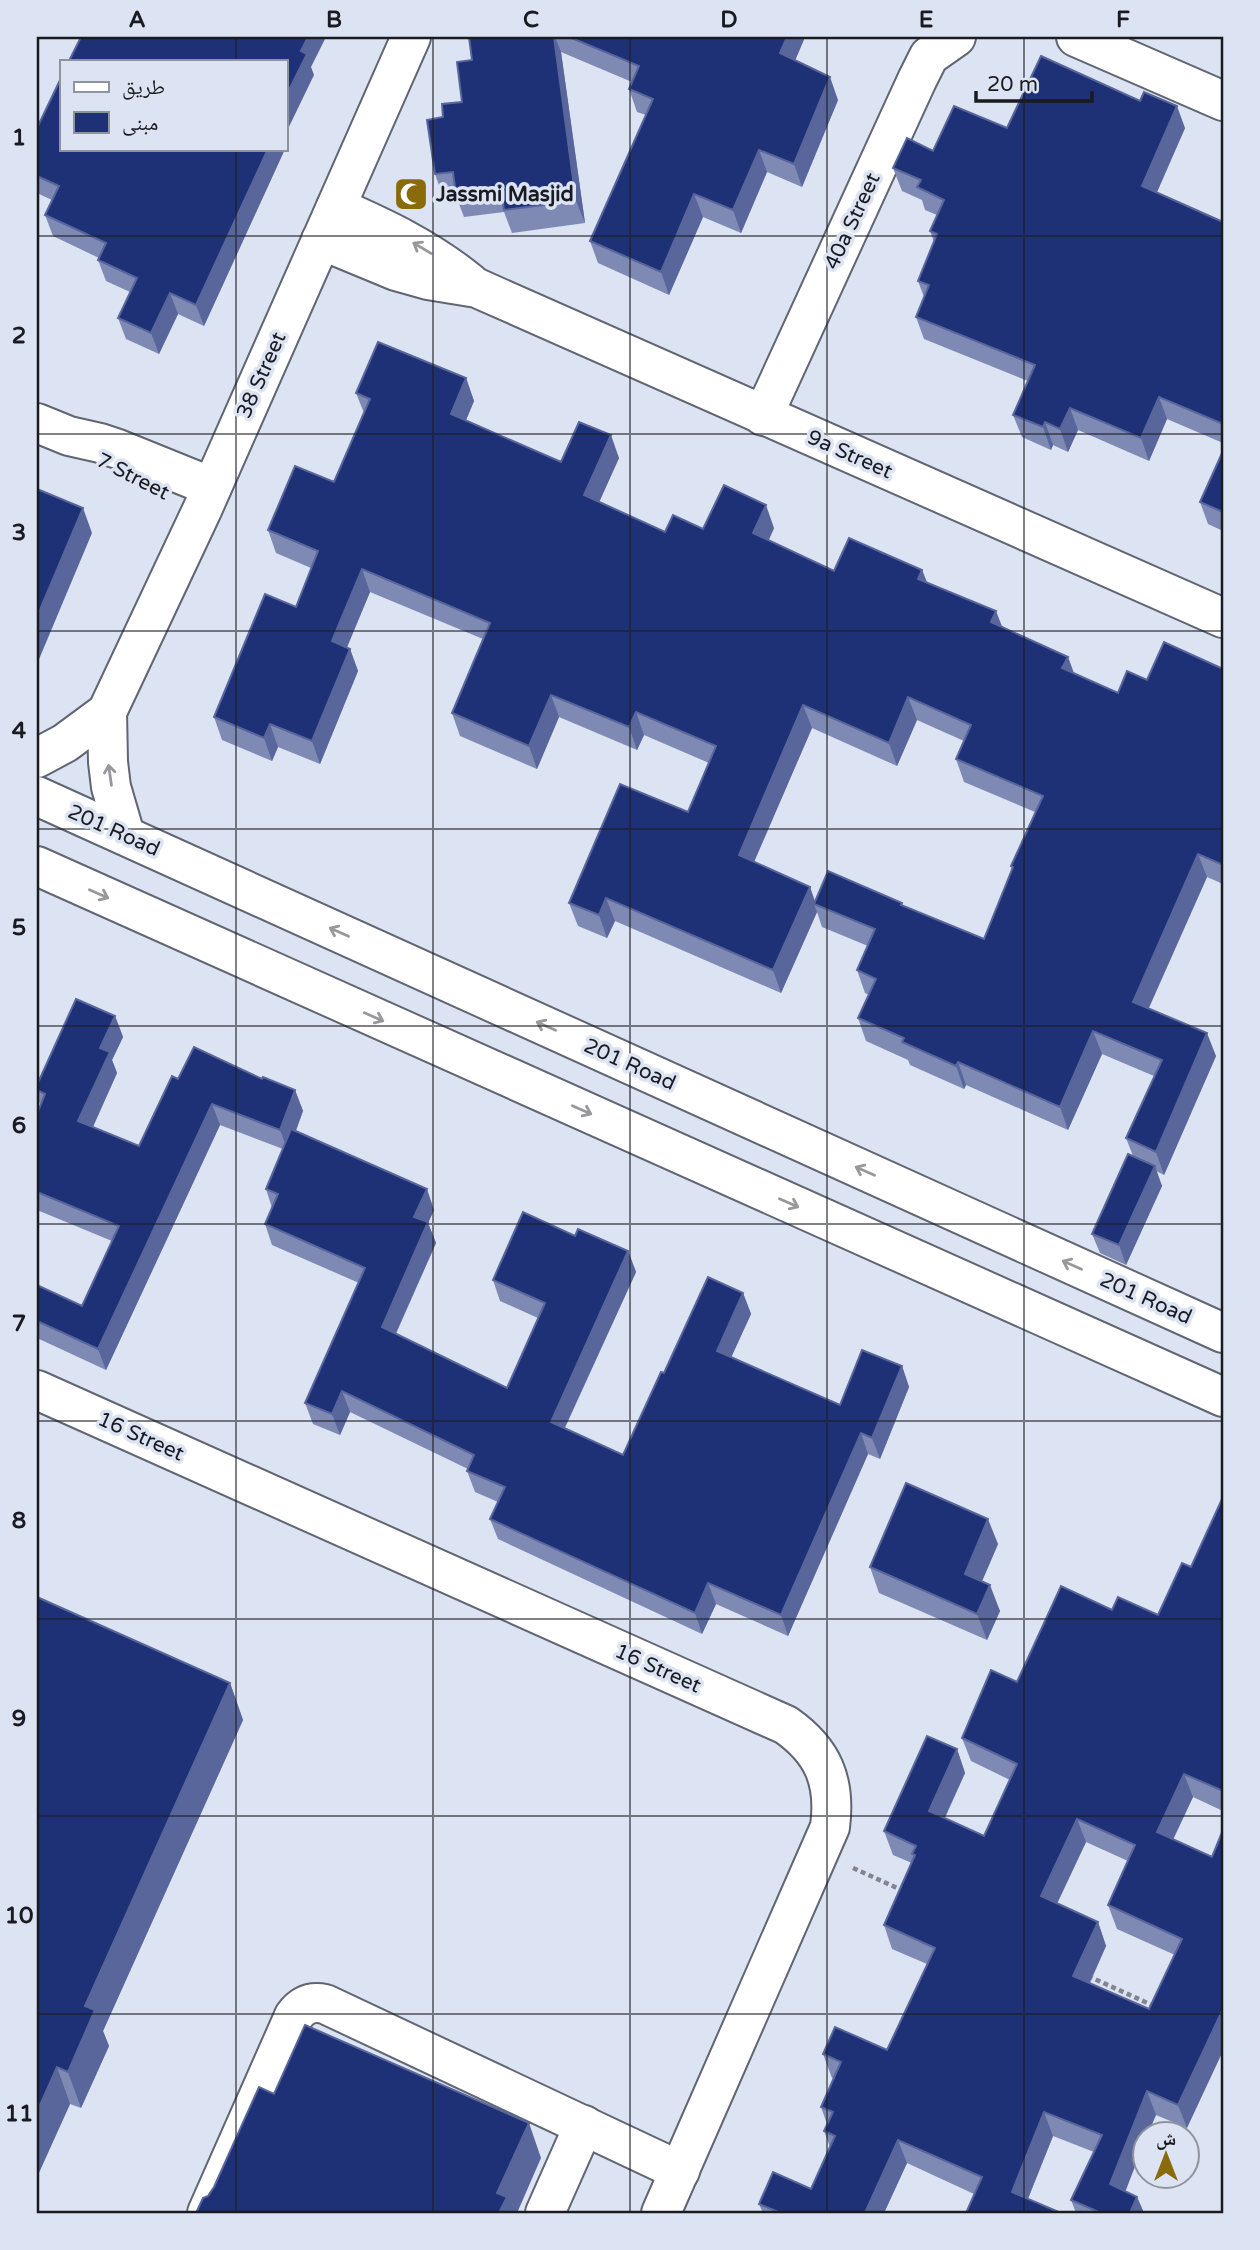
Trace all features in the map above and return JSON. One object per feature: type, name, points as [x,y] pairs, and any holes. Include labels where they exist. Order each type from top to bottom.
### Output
[{"type":"street","name":"38 Street","points":[[125,835],[111,787],[107,712],[207,498],[411,37]]},
{"type":"street","name":"40a Street","points":[[763,416],[929,56],[956,37]]},
{"type":"street","points":[[1076,37],[1223,101]]},
{"type":"street","name":"9a Street","points":[[328,223],[424,249],[477,288],[1223,618]]},
{"type":"street","name":"7 Street","points":[[53,430],[108,465],[207,498]]},
{"type":"street","name":"38 Street","points":[[37,758],[65,743],[107,712]]},
{"type":"street","name":"201 Road","points":[[37,796],[1223,1333]]},
{"type":"street","points":[[37,866],[1223,1397]]},
{"type":"street","name":"16 Street","points":[[37,1390],[786,1725],[803,1737],[816,1752],[832,1790],[830,1827],[821,1853],[661,2213]]},
{"type":"street","points":[[207,2213],[294,2016],[299,2009],[317,2002],[680,2171]]},
{"type":"street","points":[[545,2213],[584,2125]]},
{"type":"path","points":[[821,1853],[909,1893]]},
{"type":"path","points":[[1085,1975],[1160,2009]]},
{"type":"building","points":[[81,37],[308,37],[301,51],[307,54],[287,94],[287,60],[70,60]]},
{"type":"building","points":[[469,37],[554,37],[576,201],[504,210],[501,189],[456,195],[453,172],[435,174],[427,120],[443,117],[442,104],[462,102],[457,62],[472,60]]},
{"type":"building","points":[[569,37],[787,37],[780,53],[830,77],[794,164],[759,150],[733,210],[694,194],[661,272],[590,241],[653,99],[629,89],[639,66]]},
{"type":"building","points":[[1041,56],[1140,101],[1144,92],[1177,106],[1142,186],[1223,222],[1223,424],[1159,397],[1141,438],[1070,408],[1060,429],[1045,422],[1043,427],[1013,415],[1035,365],[916,317],[929,285],[918,281],[937,234],[930,231],[944,200],[917,187],[921,180],[893,168],[907,138],[933,151],[954,106],[1007,128]]},
{"type":"building","points":[[60,80],[60,150],[268,150],[196,305],[170,293],[151,333],[118,318],[137,278],[98,260],[106,243],[45,215],[59,186],[37,176],[37,128]]},
{"type":"building","points":[[378,342],[466,378],[451,414],[561,462],[579,422],[611,435],[584,495],[665,532],[673,515],[703,529],[724,485],[766,505],[753,533],[834,571],[849,538],[922,570],[918,579],[996,611],[991,622],[1068,657],[1062,668],[1118,693],[1127,671],[1147,680],[1164,642],[1223,669],[1223,865],[1198,854],[1133,1002],[1207,1033],[1156,1152],[1126,1138],[1162,1060],[1093,1031],[1060,1107],[958,1062],[956,1066],[902,1042],[904,1038],[858,1018],[876,979],[857,970],[875,929],[814,904],[828,871],[984,939],[1013,867],[1011,866],[1043,796],[956,759],[971,725],[908,697],[889,743],[803,705],[739,855],[810,887],[773,970],[606,898],[599,915],[569,903],[620,784],[688,812],[716,746],[636,712],[629,727],[551,695],[529,746],[452,713],[490,623],[362,569],[332,641],[350,649],[312,741],[270,724],[264,738],[214,717],[265,594],[296,607],[318,551],[268,530],[295,466],[334,482],[370,399],[356,393]]},
{"type":"building","points":[[1223,451],[1223,512],[1200,502]]},
{"type":"building","points":[[37,489],[83,508],[37,617]]},
{"type":"building","points":[[76,999],[115,1016],[100,1048],[110,1052],[78,1121],[139,1146],[172,1076],[178,1079],[194,1047],[262,1079],[263,1077],[295,1090],[280,1130],[212,1104],[98,1349],[37,1321],[37,1285],[82,1306],[119,1226],[37,1192],[37,1114],[45,1094],[37,1090],[37,1085]]},
{"type":"building","points":[[291,1129],[427,1189],[414,1217],[428,1222],[382,1327],[507,1388],[545,1303],[493,1280],[523,1212],[575,1236],[578,1229],[628,1251],[551,1422],[623,1455],[708,1277],[743,1293],[717,1351],[840,1405],[862,1350],[902,1366],[872,1438],[861,1433],[781,1615],[708,1583],[695,1613],[490,1519],[505,1487],[467,1471],[474,1455],[342,1391],[332,1414],[305,1403],[365,1268],[265,1224],[278,1194],[266,1189]]},
{"type":"building","points":[[1128,1154],[1155,1166],[1119,1245],[1092,1234]]},
{"type":"building","points":[[906,1483],[988,1519],[965,1574],[990,1585],[977,1614],[870,1567]]},
{"type":"building","points":[[1223,1499],[1223,1791],[1184,1774],[1157,1832],[1212,1857],[1223,1830],[1223,2009],[1178,2105],[1147,2091],[1135,2120],[1130,2120],[1130,2134],[1110,2184],[1137,2197],[1130,2213],[1101,2213],[1071,2200],[1102,2135],[1044,2112],[1012,2192],[1061,2213],[966,2213],[982,2177],[898,2140],[865,2213],[781,2213],[759,2204],[773,2172],[811,2189],[835,2136],[824,2131],[833,2112],[821,2107],[841,2062],[823,2054],[835,2027],[887,2050],[935,1948],[884,1925],[915,1855],[912,1854],[916,1846],[884,1831],[927,1736],[957,1749],[929,1811],[984,1836],[1017,1764],[962,1738],[991,1670],[1017,1682],[1061,1586],[1112,1610],[1118,1597],[1158,1615],[1182,1563],[1191,1567]],"holes":[[[1077,1819],[1135,1845],[1108,1905],[1182,1939],[1149,2009],[1073,1976],[1098,1922],[1041,1896]]]},
{"type":"building","points":[[37,1597],[230,1683],[85,2006],[95,2010],[68,2072],[57,2067],[37,2112]]},
{"type":"building","points":[[305,2025],[529,2123],[497,2193],[507,2197],[499,2213],[196,2213],[203,2198],[208,2196],[214,2187],[259,2087],[274,2094]]},
{"type":"place","name":"Jassmi Masjid","points":[[411,194]]}]
